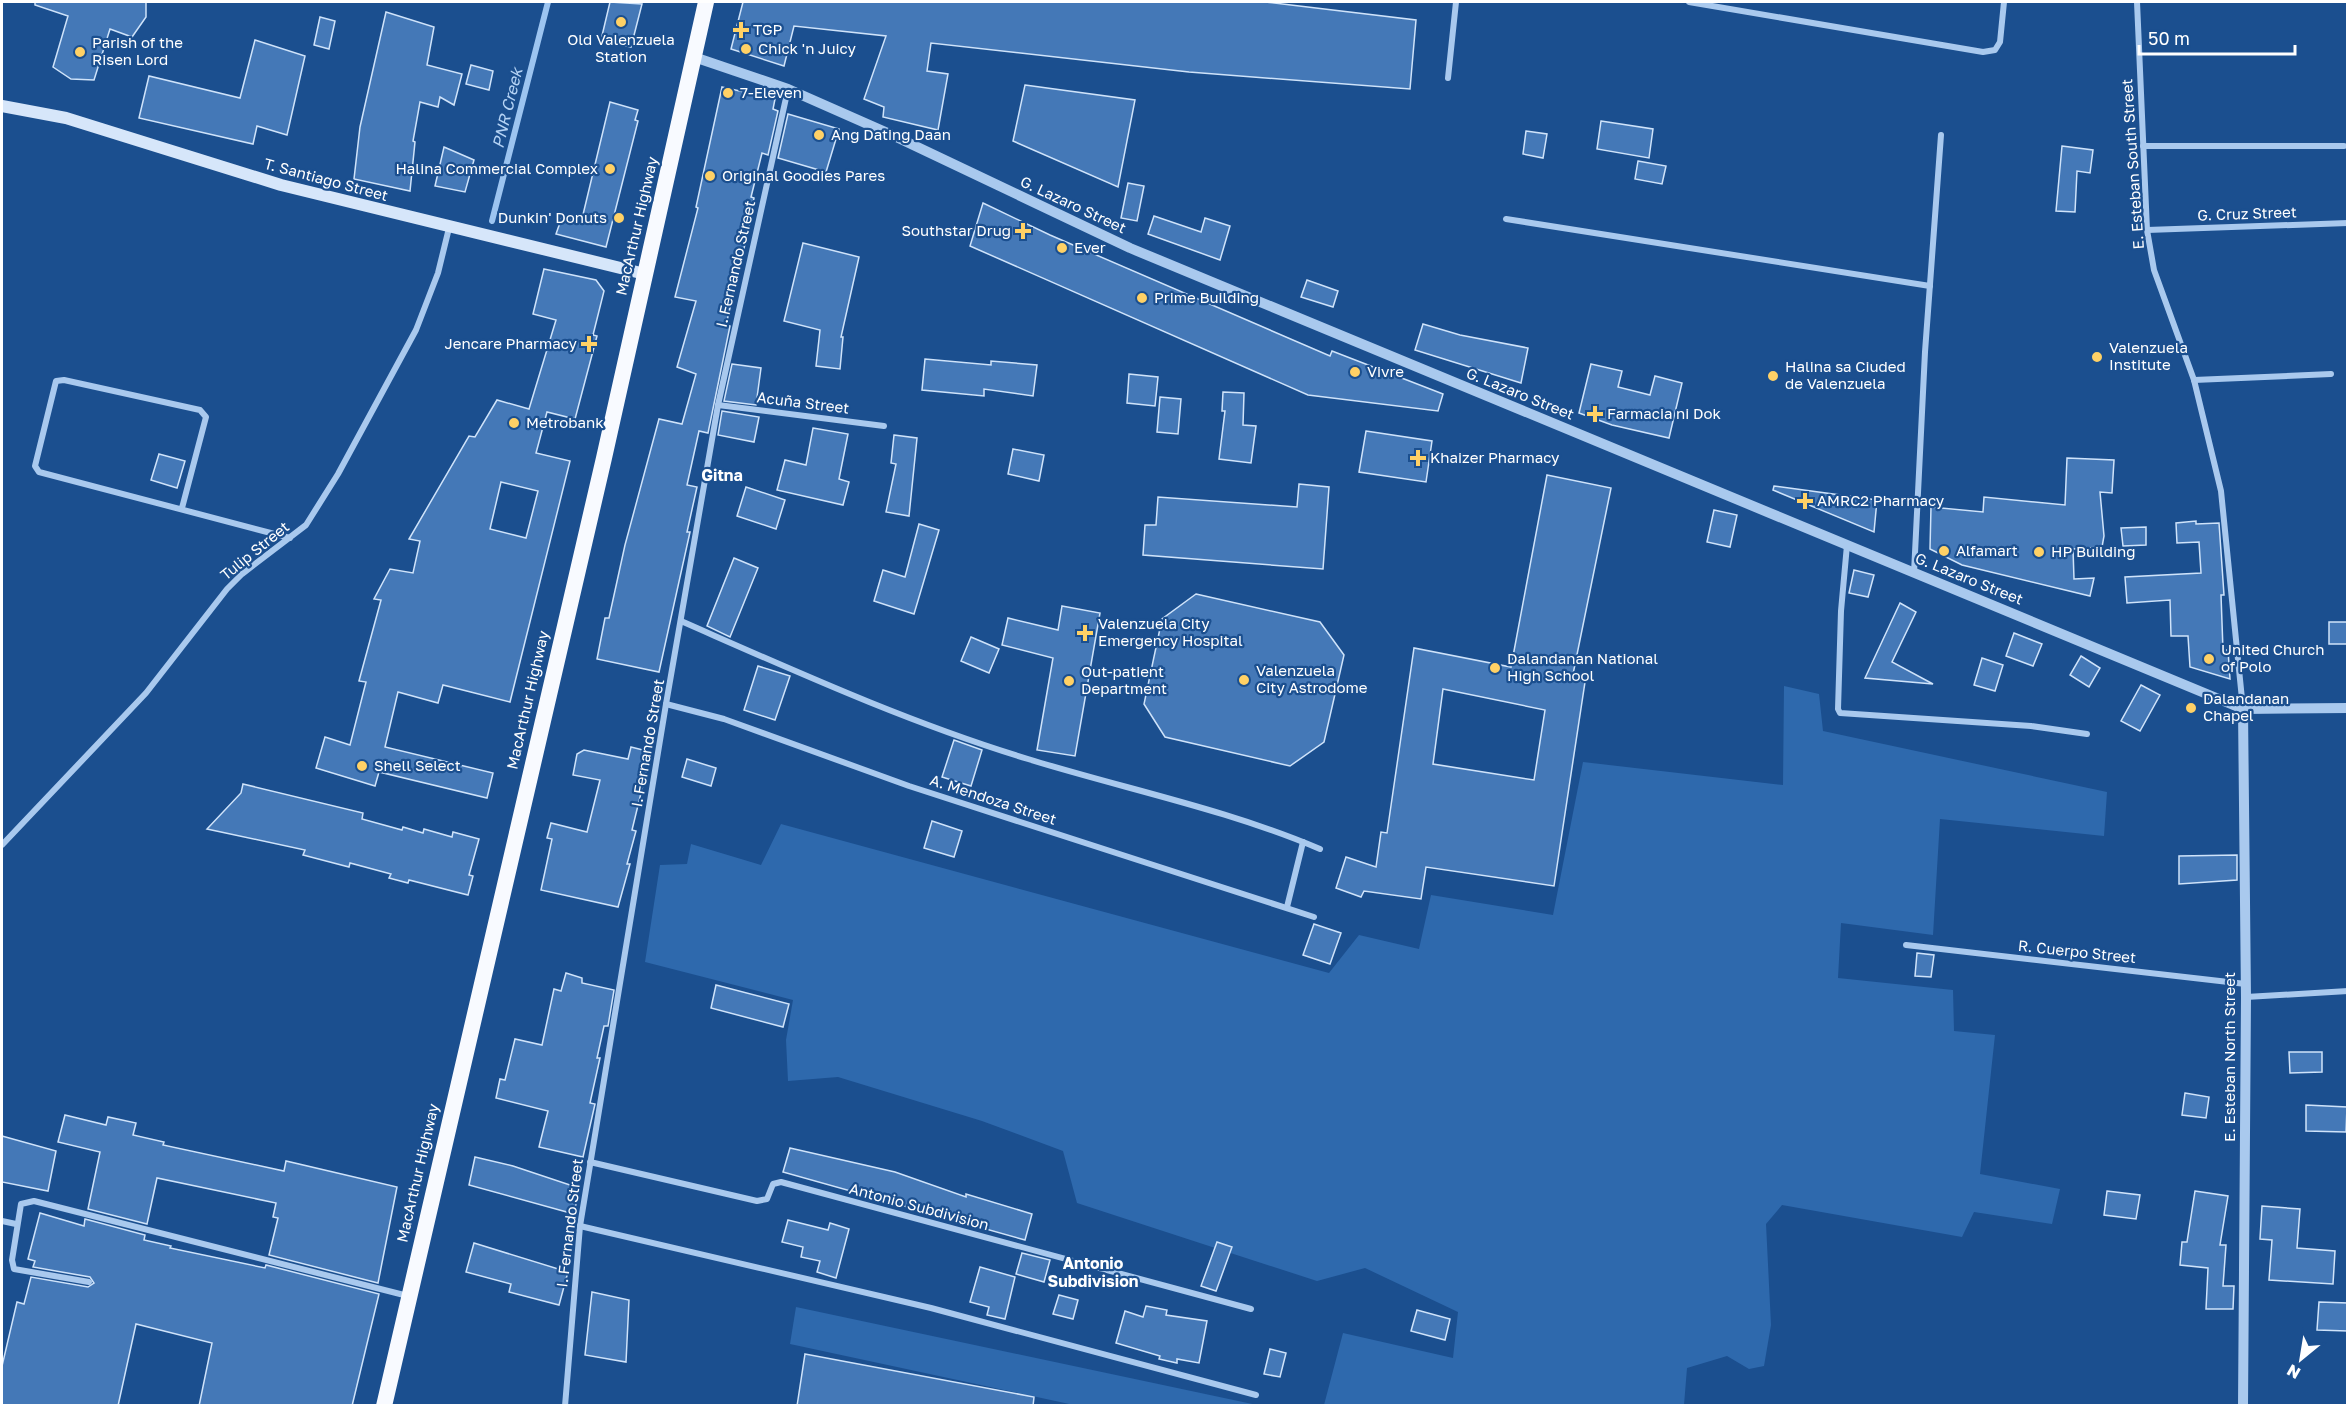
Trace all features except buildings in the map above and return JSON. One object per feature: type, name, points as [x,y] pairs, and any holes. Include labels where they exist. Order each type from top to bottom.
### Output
[{"type":"highway","name":"MacArthur Highway","points":[[384,1406],[706,2]]},
{"type":"main road","name":"T. Santiago Street","points":[[2,106],[66,118],[281,185],[449,228],[645,274]]},
{"type":"street","points":[[1448,78],[1456,2]]},
{"type":"street","points":[[1689,2],[1983,52],[1995,50],[2000,42],[2004,2]]},
{"type":"street","name":"E. Esteban South Street","points":[[2137,2],[2147,230],[2154,270],[2194,380],[2221,491],[2243,709]]},
{"type":"street","name":"G. Lazaro Street","points":[[694,57],[788,89],[890,134],[1130,248],[2243,709],[2348,708]]},
{"type":"street","name":"I. Fernando Street","points":[[565,1406],[580,1226],[666,704],[718,405],[788,89]]},
{"type":"street","points":[[1914,573],[1941,135]]},
{"type":"street","points":[[2143,146],[2344,146]]},
{"type":"street","points":[[1506,219],[1930,286]]},
{"type":"street","name":"G. Cruz Street","points":[[2147,230],[2348,223]]},
{"type":"street","name":"Tulip Street","points":[[2,845],[146,693],[242,573],[290,538],[312,516],[394,374],[428,301],[449,228]]},
{"type":"street","points":[[2194,380],[2331,374]]},
{"type":"street","points":[[182,508],[206,417],[200,410],[64,380],[56,381],[35,466],[39,472],[290,538]]},
{"type":"street","name":"Acuña Street","points":[[718,405],[884,426]]},
{"type":"street","points":[[1847,545],[1841,611],[1838,709],[1840,713],[2031,726],[2087,734]]},
{"type":"street","points":[[681,621],[881,708],[1026,759],[1197,807],[1320,849]]},
{"type":"street","name":"A. Mendoza Street","points":[[666,704],[724,719],[909,786],[1314,917]]},
{"type":"street","name":"E. Esteban North Street","points":[[2243,709],[2246,984],[2243,1406]]},
{"type":"street","points":[[1287,907],[1303,842]]},
{"type":"street","name":"R. Cuerpo Street","points":[[1906,945],[2246,984]]},
{"type":"street","points":[[2246,997],[2348,991]]},
{"type":"street","name":"Antonio Subdivision","points":[[590,1162],[761,1202],[767,1199],[773,1184],[781,1182],[1251,1309]]},
{"type":"street","points":[[89,1282],[14,1269],[12,1260],[21,1204],[34,1201],[408,1296]]},
{"type":"street","points":[[2,1221],[16,1224]]},
{"type":"street","points":[[580,1226],[931,1308],[1256,1395]]},
{"type":"shaded area","points":[[1784,686],[1819,694],[1823,731],[2107,792],[2104,836],[1940,819],[1933,935],[1841,923],[1838,978],[1953,990],[1954,1031],[1995,1035],[1980,1174],[2060,1189],[2052,1224],[1974,1212],[1962,1237],[1782,1205],[1766,1224],[1771,1325],[1764,1366],[1749,1369],[1727,1356],[1687,1368],[1684,1405],[1324,1405],[1343,1333],[1453,1358],[1458,1312],[1365,1268],[1317,1281],[1077,1203],[1063,1151],[982,1121],[838,1077],[788,1081],[786,1040],[793,1000],[645,962],[660,865],[687,864],[691,844],[761,865],[781,824],[1329,973],[1359,935],[1419,949],[1431,895],[1553,915],[1583,762],[1783,785]]},
{"type":"shaded area","points":[[796,1307],[1257,1405],[1074,1405],[790,1344]]},
{"type":"waterway","name":"PNR Creek","points":[[492,221],[548,2]]},
{"type":"place","name":"Old Valenzuela Station","points":[[621,22]]},
{"type":"place","name":"TGP","points":[[741,30]]},
{"type":"place","name":"Chick 'n Juicy","points":[[746,49]]},
{"type":"place","name":"Parish of the Risen Lord","points":[[80,52]]},
{"type":"place","name":"7-Eleven","points":[[728,93]]},
{"type":"place","name":"Ang Dating Daan","points":[[819,135]]},
{"type":"place","name":"Halina Commercial Complex","points":[[610,169]]},
{"type":"place","name":"Original Goodies Pares","points":[[710,176]]},
{"type":"place","name":"Dunkin' Donuts","points":[[619,218]]},
{"type":"place","name":"Southstar Drug","points":[[1023,231]]},
{"type":"place","name":"Ever","points":[[1062,248]]},
{"type":"place","name":"Prime Building","points":[[1142,298]]},
{"type":"place","name":"Jencare Pharmacy","points":[[589,344]]},
{"type":"place","name":"Valenzuela Institute","points":[[2097,357]]},
{"type":"place","name":"Vivre","points":[[1355,372]]},
{"type":"place","name":"Halina sa Ciuded de Valenzuela","points":[[1773,376]]},
{"type":"place","name":"Farmacia ni Dok","points":[[1595,414]]},
{"type":"place","name":"Metrobank","points":[[514,423]]},
{"type":"place","name":"Khaizer Pharmacy","points":[[1418,458]]},
{"type":"place","name":"AMRC2 Pharmacy","points":[[1805,501]]},
{"type":"place","name":"Alfamart","points":[[1944,551]]},
{"type":"place","name":"HP Building","points":[[2039,552]]},
{"type":"place","name":"Valenzuela City Emergency Hospital","points":[[1085,633]]},
{"type":"place","name":"United Church of Polo","points":[[2209,659]]},
{"type":"place","name":"Dalandanan National High School","points":[[1495,668]]},
{"type":"place","name":"Valenzuela City Astrodome","points":[[1244,680]]},
{"type":"place","name":"Out-patient Department","points":[[1069,681]]},
{"type":"place","name":"Dalandanan Chapel","points":[[2191,708]]},
{"type":"place","name":"Shell Select","points":[[362,766]]},
{"type":"district","name":"Gitna","points":[[722,475]]},
{"type":"district","name":"Antonio Subdivision","points":[[1093,1272]]}]
